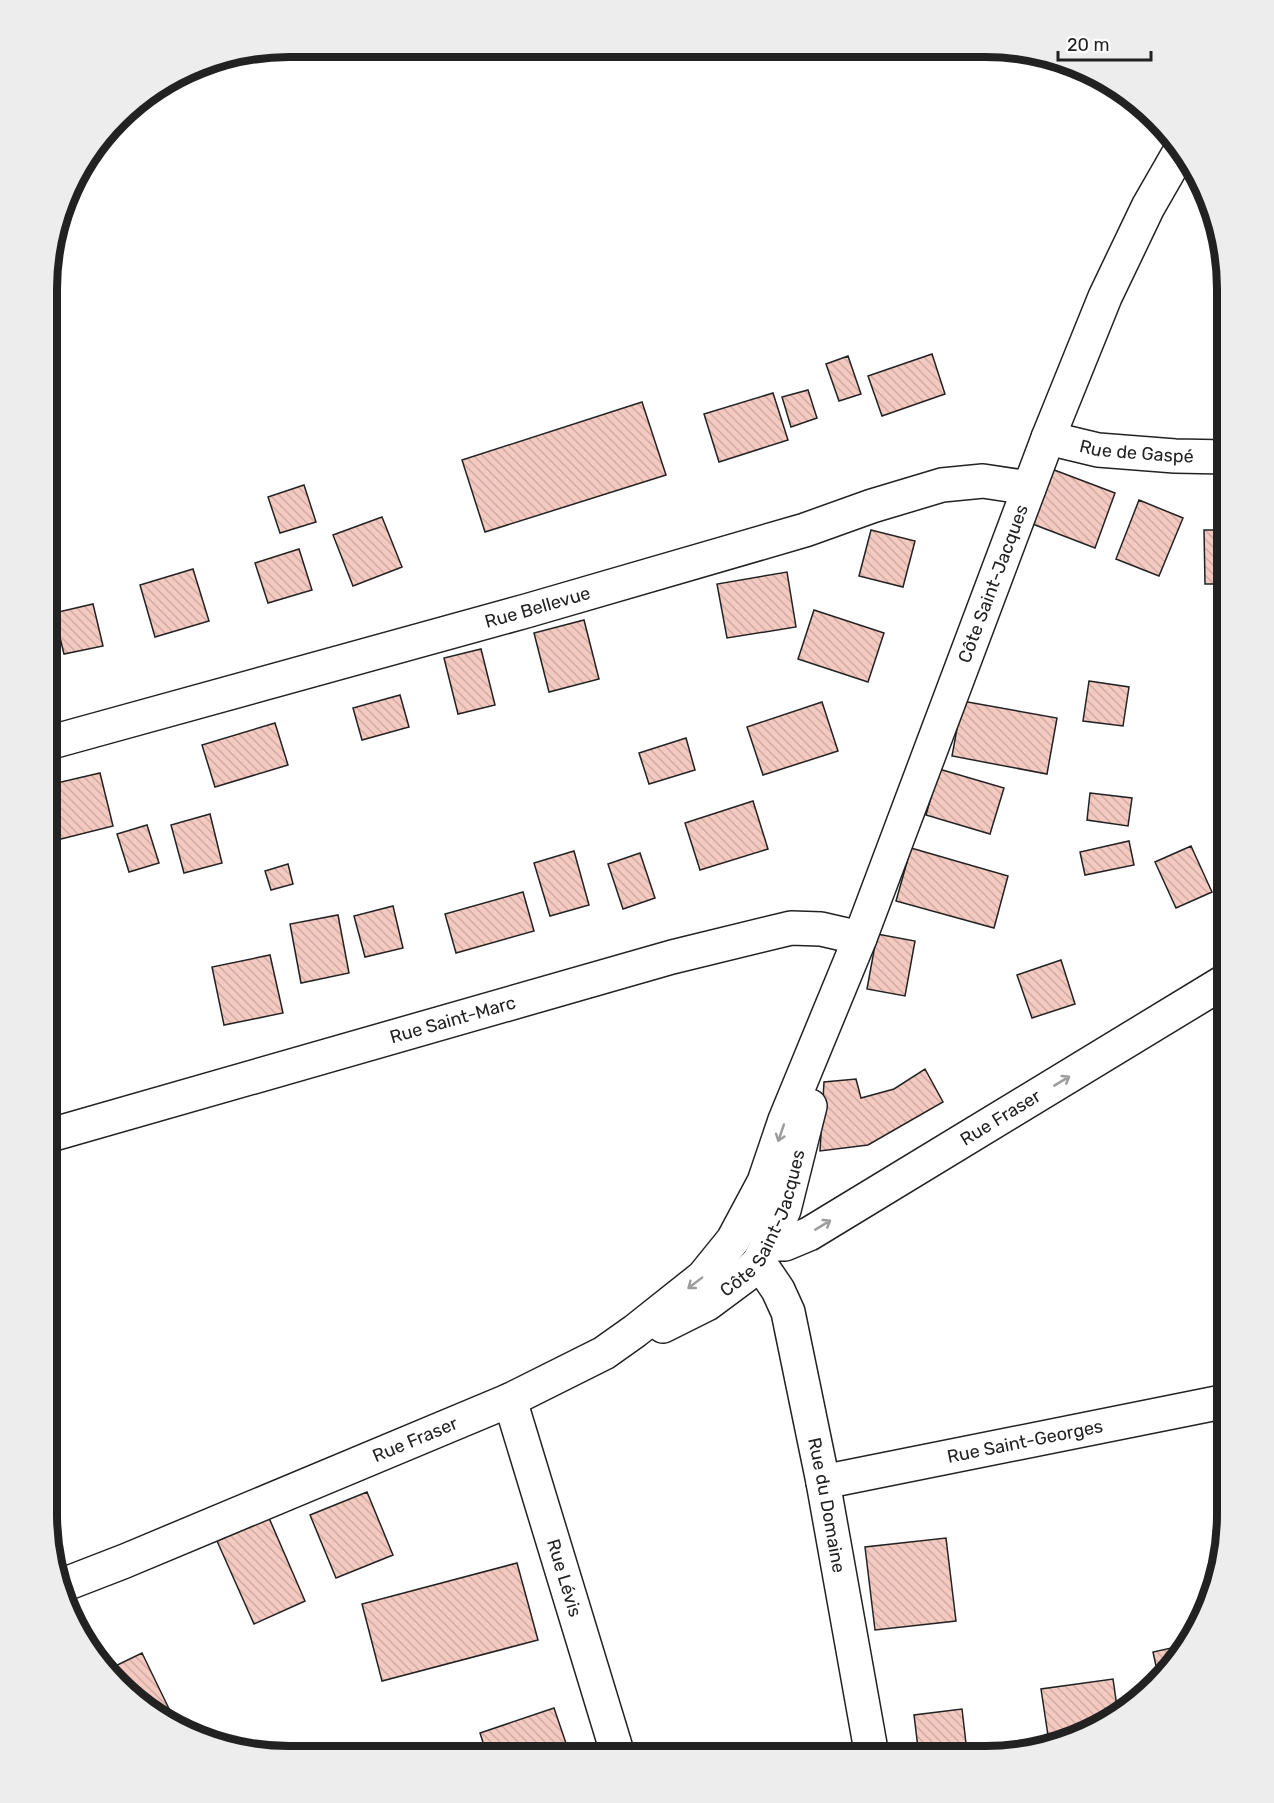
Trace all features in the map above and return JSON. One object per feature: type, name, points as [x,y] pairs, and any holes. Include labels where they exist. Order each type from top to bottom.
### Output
[{"type":"street","name":"Côte Saint-Jacques","points":[[733,1240],[764,1182],[785,1120],[860,938],[1048,438],[1110,287],[1148,207],[1176,158]]},
{"type":"street","name":"Rue de Gaspé","points":[[1048,438],[1098,450],[1217,457]]},
{"type":"street","name":"Rue Bellevue","points":[[57,741],[538,608],[806,530],[872,506],[942,485],[983,481],[1029,488]]},
{"type":"street","name":"Rue Saint-Marc","points":[[57,1133],[672,957],[791,928],[821,929],[860,938]]},
{"type":"street","name":"Rue Fraser","points":[[764,1253],[809,1234],[1217,986]]},
{"type":"street","name":"Côte Saint-Jacques","points":[[604,1353],[707,1304],[746,1275],[764,1253],[784,1210],[813,1093],[826,1021]]},
{"type":"street","name":"Rue Fraser","points":[[67,1583],[510,1401],[604,1353],[703,1277],[733,1240]]},
{"type":"street","name":"Rue du Domaine","points":[[764,1253],[788,1312],[823,1482],[870,1746]]},
{"type":"street","name":"Rue Lévis","points":[[510,1401],[615,1746]]},
{"type":"street","name":"Rue Saint-Georges","points":[[823,1482],[1217,1403]]},
{"type":"building","points":[[932,354],[945,394],[882,416],[868,376]]},
{"type":"building","points":[[848,356],[861,394],[839,401],[826,364]]},
{"type":"building","points":[[808,390],[817,418],[791,427],[782,397]]},
{"type":"building","points":[[773,393],[788,440],[719,462],[704,414]]},
{"type":"building","points":[[642,402],[666,475],[485,532],[462,460]]},
{"type":"building","points":[[1049,468],[1115,493],[1095,548],[1030,523]]},
{"type":"building","points":[[304,485],[316,522],[280,533],[268,497]]},
{"type":"building","points":[[1139,500],[1183,518],[1159,576],[1116,559]]},
{"type":"building","points":[[382,517],[402,567],[353,586],[333,535]]},
{"type":"building","points":[[871,530],[915,541],[903,587],[859,576]]},
{"type":"building","points":[[1204,530],[1217,530],[1217,584],[1205,584]]},
{"type":"building","points":[[299,549],[312,590],[268,603],[255,563]]},
{"type":"building","points":[[193,569],[209,621],[155,637],[140,585]]},
{"type":"building","points":[[787,572],[796,627],[727,638],[717,584]]},
{"type":"building","points":[[93,604],[103,646],[64,654],[57,625],[57,612]]},
{"type":"building","points":[[814,610],[884,633],[868,682],[798,659]]},
{"type":"building","points":[[584,620],[599,679],[549,692],[534,633]]},
{"type":"building","points":[[481,649],[495,705],[458,714],[444,658]]},
{"type":"building","points":[[1089,681],[1129,687],[1123,726],[1083,721]]},
{"type":"building","points":[[400,695],[409,727],[362,740],[353,708]]},
{"type":"building","points":[[962,701],[1057,718],[1047,774],[952,756]]},
{"type":"building","points":[[822,702],[838,751],[763,775],[747,727]]},
{"type":"building","points":[[275,723],[288,765],[215,787],[202,745]]},
{"type":"building","points":[[686,738],[695,770],[649,784],[639,753]]},
{"type":"building","points":[[939,769],[1004,788],[990,834],[926,815]]},
{"type":"building","points":[[100,773],[113,826],[57,840],[57,783]]},
{"type":"building","points":[[1090,793],[1132,798],[1128,826],[1087,820]]},
{"type":"building","points":[[753,801],[768,849],[700,870],[685,823]]},
{"type":"building","points":[[210,814],[222,863],[184,873],[171,825]]},
{"type":"building","points":[[147,825],[159,863],[129,872],[117,834]]},
{"type":"building","points":[[1129,841],[1134,865],[1085,875],[1080,852]]},
{"type":"building","points":[[1191,846],[1212,892],[1176,908],[1155,862]]},
{"type":"building","points":[[911,848],[1008,876],[994,928],[896,901]]},
{"type":"building","points":[[574,851],[589,905],[550,916],[534,863]]},
{"type":"building","points":[[640,853],[655,898],[623,909],[608,864]]},
{"type":"building","points":[[288,864],[293,884],[271,890],[265,871]]},
{"type":"building","points":[[523,892],[534,931],[456,953],[445,914]]},
{"type":"building","points":[[393,906],[403,948],[365,957],[354,916]]},
{"type":"building","points":[[338,915],[349,973],[301,983],[290,924]]},
{"type":"building","points":[[877,934],[915,941],[905,996],[867,989]]},
{"type":"building","points":[[270,955],[283,1013],[224,1025],[212,967]]},
{"type":"building","points":[[1061,960],[1075,1004],[1032,1018],[1017,975]]},
{"type":"building","points":[[925,1069],[943,1102],[868,1145],[820,1151],[824,1082],[856,1079],[861,1098],[894,1089]]},
{"type":"building","points":[[367,1492],[393,1555],[336,1578],[310,1515]]},
{"type":"building","points":[[269,1518],[305,1601],[254,1624],[217,1541]]},
{"type":"building","points":[[946,1538],[956,1621],[875,1630],[865,1547]]},
{"type":"building","points":[[517,1563],[538,1640],[382,1681],[362,1604]]},
{"type":"building","points":[[1175,1647],[1157,1669],[1153,1652]]},
{"type":"building","points":[[142,1653],[172,1714],[136,1688],[114,1666]]},
{"type":"building","points":[[1113,1679],[1117,1705],[1088,1722],[1048,1737],[1041,1689]]},
{"type":"building","points":[[554,1708],[567,1746],[484,1746],[480,1733]]},
{"type":"building","points":[[962,1709],[966,1746],[918,1746],[914,1715]]}]
